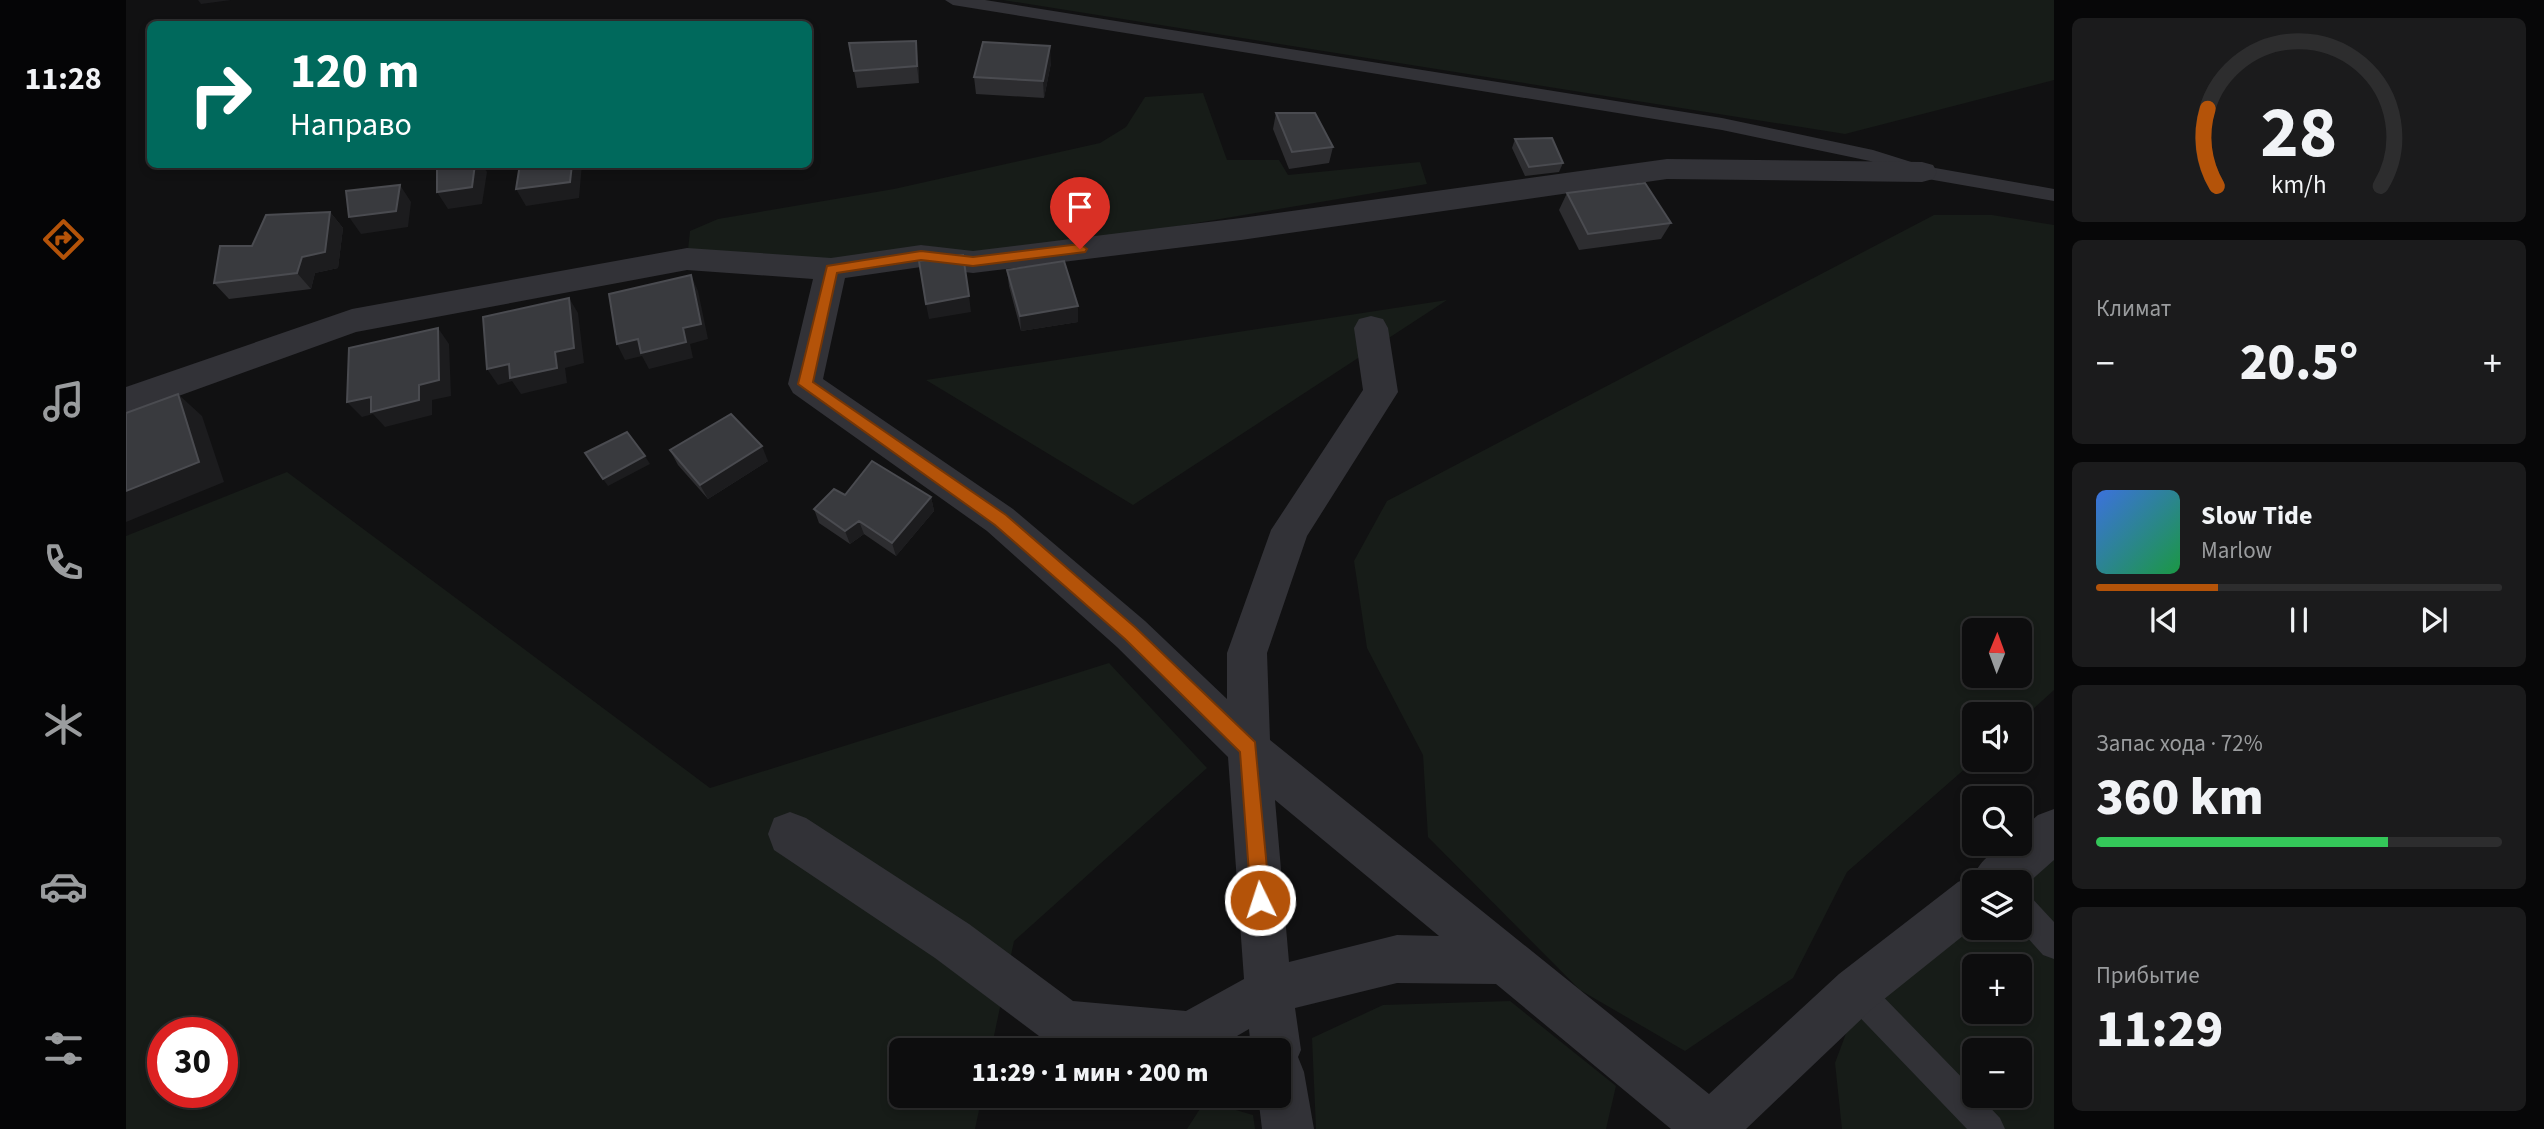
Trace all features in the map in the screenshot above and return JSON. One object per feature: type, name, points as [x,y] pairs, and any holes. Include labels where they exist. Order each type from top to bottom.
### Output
[{"type":"street","points":[[126,401],[352,321],[687,259],[831,269],[921,256],[973,262],[1241,229],[1667,169],[1922,172]]},
{"type":"street","points":[[831,269],[805,384],[1000,520],[1130,634],[1249,748],[1709,1128],[1856,991],[1962,915]]},
{"type":"street","points":[[1275,1038],[1249,748],[1247,653],[1290,530],[1381,392],[1371,328]]},
{"type":"street","points":[[2016,870],[2054,831]]},
{"type":"street","points":[[790,834],[952,941],[1064,1025],[1191,1036],[1269,991],[1397,958],[1504,960]]},
{"type":"street","points":[[1285,1108],[1288,1129]]},
{"type":"lane","points":[[953,0],[1227,42],[1722,124],[1873,156],[1922,172],[2054,195]]},
{"type":"lane","points":[[2032,924],[2054,944]]},
{"type":"lane","points":[[1856,991],[1989,1129]]},
{"type":"shaded area","points":[[1003,0],[2054,0],[2054,80],[1845,134]]},
{"type":"shaded area","points":[[1203,93],[1227,160],[1279,160],[1288,175],[1420,162],[1427,184],[1113,237],[971,253],[921,245],[854,271],[687,259],[690,231],[718,219],[894,189],[1100,143],[1126,127],[1145,97]]},
{"type":"shaded area","points":[[1934,215],[1992,215],[2054,225],[2054,690],[2032,710],[2032,702],[1962,702],[1962,771],[1847,872],[1793,978],[1685,1051],[1580,990],[1428,837],[1423,755],[1367,648],[1354,561],[1387,501]]},
{"type":"shaded area","points":[[1447,300],[1133,505],[926,380]]},
{"type":"shaded area","points":[[287,472],[710,788],[1109,663],[1207,768],[1014,941],[994,1038],[889,1038],[889,1108],[979,1108],[975,1129],[126,1129],[126,536]]},
{"type":"shaded area","points":[[2054,839],[2054,1129],[1842,1129],[1835,1063],[1854,1012],[1962,919],[1962,940],[2032,940],[2032,870],[2029,870]]},
{"type":"shaded area","points":[[1510,1001],[1616,1086],[1606,1129],[1316,1129],[1312,1038],[1383,1005]]},
{"type":"shaded area","points":[[1200,1108],[1229,1108],[1253,1115],[1255,1129],[1187,1129]]},
{"type":"building","points":[[916,41],[917,66],[854,71],[849,43]]},
{"type":"building","points":[[983,42],[1050,46],[1043,81],[974,77]]},
{"type":"building","points":[[1276,113],[1315,113],[1333,147],[1292,152]]},
{"type":"building","points":[[1552,138],[1563,163],[1529,167],[1515,139]]},
{"type":"building","points":[[437,168],[474,168],[472,187],[437,192]]},
{"type":"building","points":[[519,168],[572,168],[570,182],[516,189]]},
{"type":"building","points":[[1645,183],[1671,223],[1588,234],[1567,193]]},
{"type":"building","points":[[400,185],[396,211],[349,217],[346,191]]},
{"type":"building","points":[[330,212],[325,252],[302,257],[297,273],[214,283],[220,246],[252,246],[266,215]]},
{"type":"building","points":[[963,255],[969,296],[926,304],[919,261]]},
{"type":"building","points":[[1064,261],[1078,306],[1020,316],[1007,270]]},
{"type":"building","points":[[691,275],[701,324],[683,328],[686,342],[641,353],[638,339],[617,344],[609,294]]},
{"type":"building","points":[[569,298],[574,348],[555,352],[557,368],[510,378],[509,364],[487,369],[483,317]]},
{"type":"building","points":[[438,328],[439,380],[419,385],[419,400],[371,412],[371,397],[347,402],[349,348]]},
{"type":"building","points":[[178,394],[199,462],[126,491],[126,413]]},
{"type":"building","points":[[731,414],[762,446],[700,485],[670,450]]},
{"type":"building","points":[[627,432],[645,456],[603,479],[585,453]]},
{"type":"building","points":[[872,461],[931,497],[892,543],[859,521],[845,531],[814,509],[834,489],[845,495]]},
{"type":"route","points":[[1080,249],[973,262],[921,256],[831,269],[805,384],[1000,520],[1130,634],[1249,748],[1260,900]]}]
